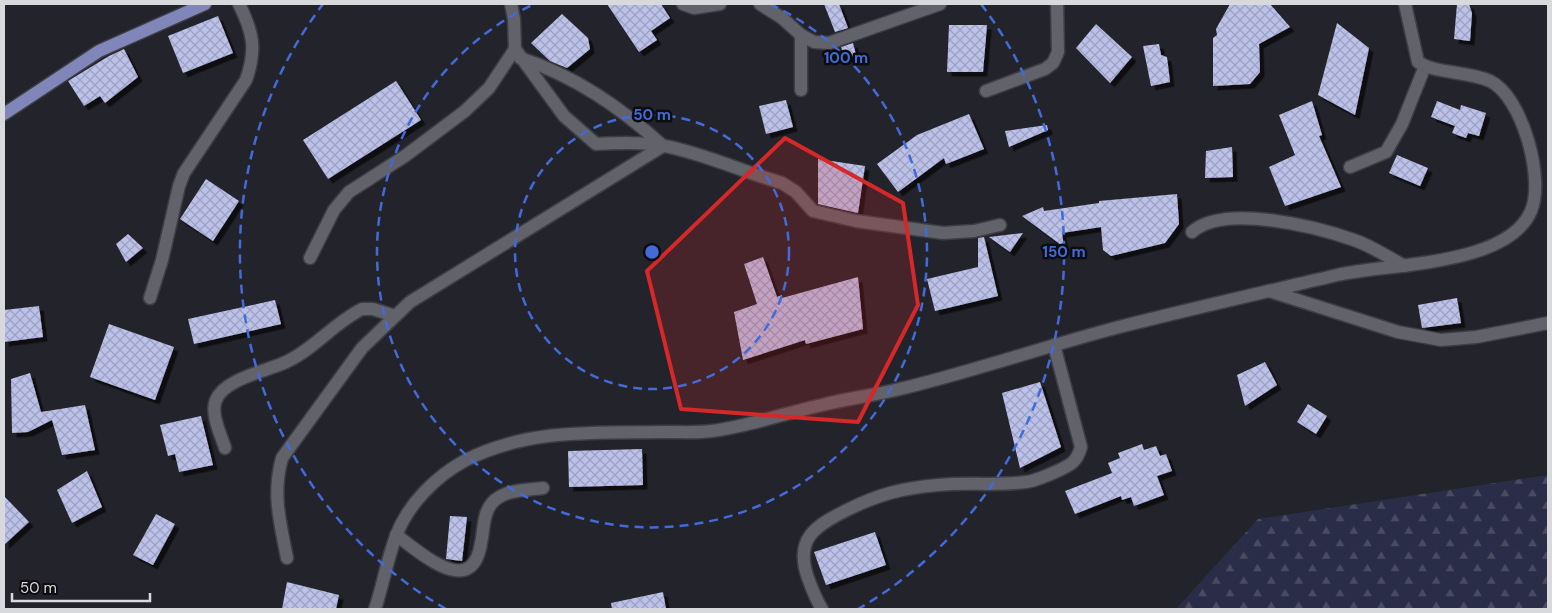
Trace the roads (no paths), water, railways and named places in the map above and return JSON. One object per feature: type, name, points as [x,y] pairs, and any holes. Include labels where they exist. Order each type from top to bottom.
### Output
[{"type":"main road","points":[[4,114],[99,51],[205,4]]},
{"type":"street","points":[[150,298],[162,260],[184,173],[246,80],[251,65],[253,45],[250,26],[239,4]]},
{"type":"street","points":[[511,4],[517,53],[564,116],[596,144],[663,146],[782,183],[796,192],[813,211],[848,220],[943,233],[974,231],[1000,225]]},
{"type":"street","points":[[683,4],[694,8],[720,4]]},
{"type":"street","points":[[760,4],[782,18],[801,35],[814,42],[829,43],[906,8],[940,4]]},
{"type":"street","points":[[986,91],[1045,69],[1053,63],[1058,52],[1057,4]]},
{"type":"street","points":[[375,609],[396,535],[412,507],[435,480],[465,461],[500,446],[544,435],[710,431],[904,388],[1121,326],[1344,273],[1405,266],[1460,256],[1501,242],[1518,229],[1531,212],[1536,190],[1532,156],[1524,129],[1503,88],[1488,80],[1464,73],[1424,66],[1418,62],[1405,4]]},
{"type":"street","points":[[801,35],[801,90]]},
{"type":"street","points":[[517,53],[592,90],[627,113],[663,146]]},
{"type":"street","points":[[310,258],[334,210],[349,192],[405,156],[466,112],[489,88],[517,53]]},
{"type":"street","points":[[1350,167],[1386,152],[1402,124],[1424,66]]},
{"type":"street","points":[[287,558],[276,505],[276,479],[282,458],[362,348],[394,316],[434,287],[663,146]]},
{"type":"street","points":[[1192,232],[1196,228],[1225,219],[1267,219],[1304,226],[1356,241],[1405,266]]},
{"type":"street","points":[[1269,291],[1398,332],[1441,340],[1476,336],[1548,323]]},
{"type":"street","points":[[224,448],[215,412],[216,400],[223,390],[235,382],[296,356],[362,309],[373,309],[394,316]]},
{"type":"street","points":[[822,609],[816,601],[804,564],[804,548],[811,533],[824,521],[877,495],[941,484],[978,485],[1028,482],[1072,464],[1079,456],[1081,447],[1054,345]]},
{"type":"street","points":[[396,535],[445,570],[458,571],[470,567],[478,558],[486,512],[492,502],[501,495],[543,488]]}]
